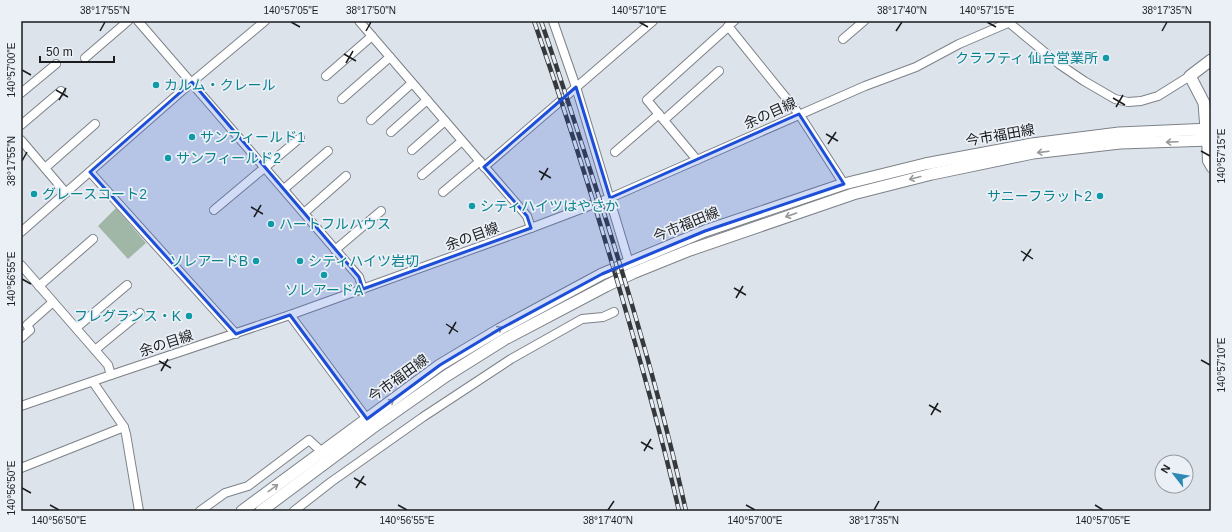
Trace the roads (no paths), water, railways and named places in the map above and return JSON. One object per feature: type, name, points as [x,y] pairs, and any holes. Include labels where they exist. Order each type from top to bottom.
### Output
[{"type":"main road","points":[[1208,129],[1204,103],[1190,76],[1211,60]]},
{"type":"main road","name":"今市福田線","points":[[242,511],[440,365],[500,329],[602,274],[705,231],[844,184],[925,164],[1032,144],[1119,133],[1208,129]]},
{"type":"main road","name":"今市福田線","points":[[261,511],[372,428],[446,376],[505,339],[633,273],[690,250],[853,194],[932,174],[1033,153],[1120,143],[1209,140]]},
{"type":"street","points":[[85,58],[128,21]]},
{"type":"street","points":[[138,21],[284,189],[335,250],[361,284]]},
{"type":"street","points":[[21,232],[192,82],[265,21]]},
{"type":"street","points":[[359,21],[482,164],[530,223]]},
{"type":"street","points":[[553,21],[576,87],[629,263]]},
{"type":"street","points":[[443,192],[482,164],[576,87],[653,21]]},
{"type":"street","points":[[842,39],[864,21]]},
{"type":"street","points":[[1007,22],[1084,82],[1115,99],[1128,102],[1152,98],[1158,96],[1190,76]]},
{"type":"street","name":"余の目線","points":[[21,406],[93,382],[110,371],[232,329],[290,315],[361,284],[530,223],[610,198],[799,114],[865,86],[916,67],[959,44],[1007,22]]},
{"type":"street","points":[[697,160],[647,100],[731,24],[799,114],[840,175],[844,184]]},
{"type":"street","points":[[326,76],[372,36]]},
{"type":"street","points":[[342,100],[390,57]]},
{"type":"street","points":[[21,93],[56,64]]},
{"type":"street","points":[[615,152],[719,71]]},
{"type":"street","points":[[371,120],[412,83]]},
{"type":"street","points":[[21,125],[61,91]]},
{"type":"street","points":[[391,132],[427,100]]},
{"type":"street","points":[[412,150],[445,121]]},
{"type":"street","points":[[45,168],[95,124]]},
{"type":"street","points":[[1208,129],[1209,140],[1207,161],[1211,168]]},
{"type":"street","points":[[214,210],[300,138]]},
{"type":"street","points":[[21,140],[66,193]]},
{"type":"street","points":[[422,175],[462,141]]},
{"type":"street","points":[[284,189],[328,152]]},
{"type":"street","points":[[90,172],[232,329]]},
{"type":"street","points":[[304,213],[346,176]]},
{"type":"street","points":[[335,250],[381,211]]},
{"type":"street","points":[[39,286],[93,239]]},
{"type":"street","points":[[21,265],[95,350],[110,371]]},
{"type":"street","points":[[76,328],[127,285]]},
{"type":"street","points":[[21,338],[30,330],[26,325],[53,302]]},
{"type":"street","points":[[294,511],[331,482],[423,417],[511,359],[582,319],[603,317],[614,312]]},
{"type":"street","points":[[95,350],[140,313]]},
{"type":"street","points":[[290,315],[368,419]]},
{"type":"street","points":[[93,382],[124,427],[139,511]]},
{"type":"street","points":[[21,468],[124,427]]},
{"type":"street","points":[[200,511],[225,493],[248,486],[309,440],[322,452]]},
{"type":"railway","points":[[534,21],[558,90],[613,266],[638,353],[679,511]]},
{"type":"railway","points":[[541,21],[596,188],[633,308],[667,429],[686,511]]},
{"type":"place","name":"クラフティ 仙台営業所","points":[[1106,58]]},
{"type":"place","name":"カルム・クレール","points":[[156,85]]},
{"type":"place","name":"サンフィールド1","points":[[192,137]]},
{"type":"place","name":"サンフィールド2","points":[[168,158]]},
{"type":"place","name":"グレースコート2","points":[[34,194]]},
{"type":"place","name":"サニーフラット2","points":[[1100,196]]},
{"type":"place","name":"シティハイツはやさか","points":[[472,206]]},
{"type":"place","name":"ハートフルハウス","points":[[271,224]]},
{"type":"place","name":"ソレアードB","points":[[256,261]]},
{"type":"place","name":"シティハイツ岩切","points":[[300,261]]},
{"type":"place","name":"ソレアードA","points":[[324,275]]},
{"type":"place","name":"フレグランス・K","points":[[189,316]]}]
